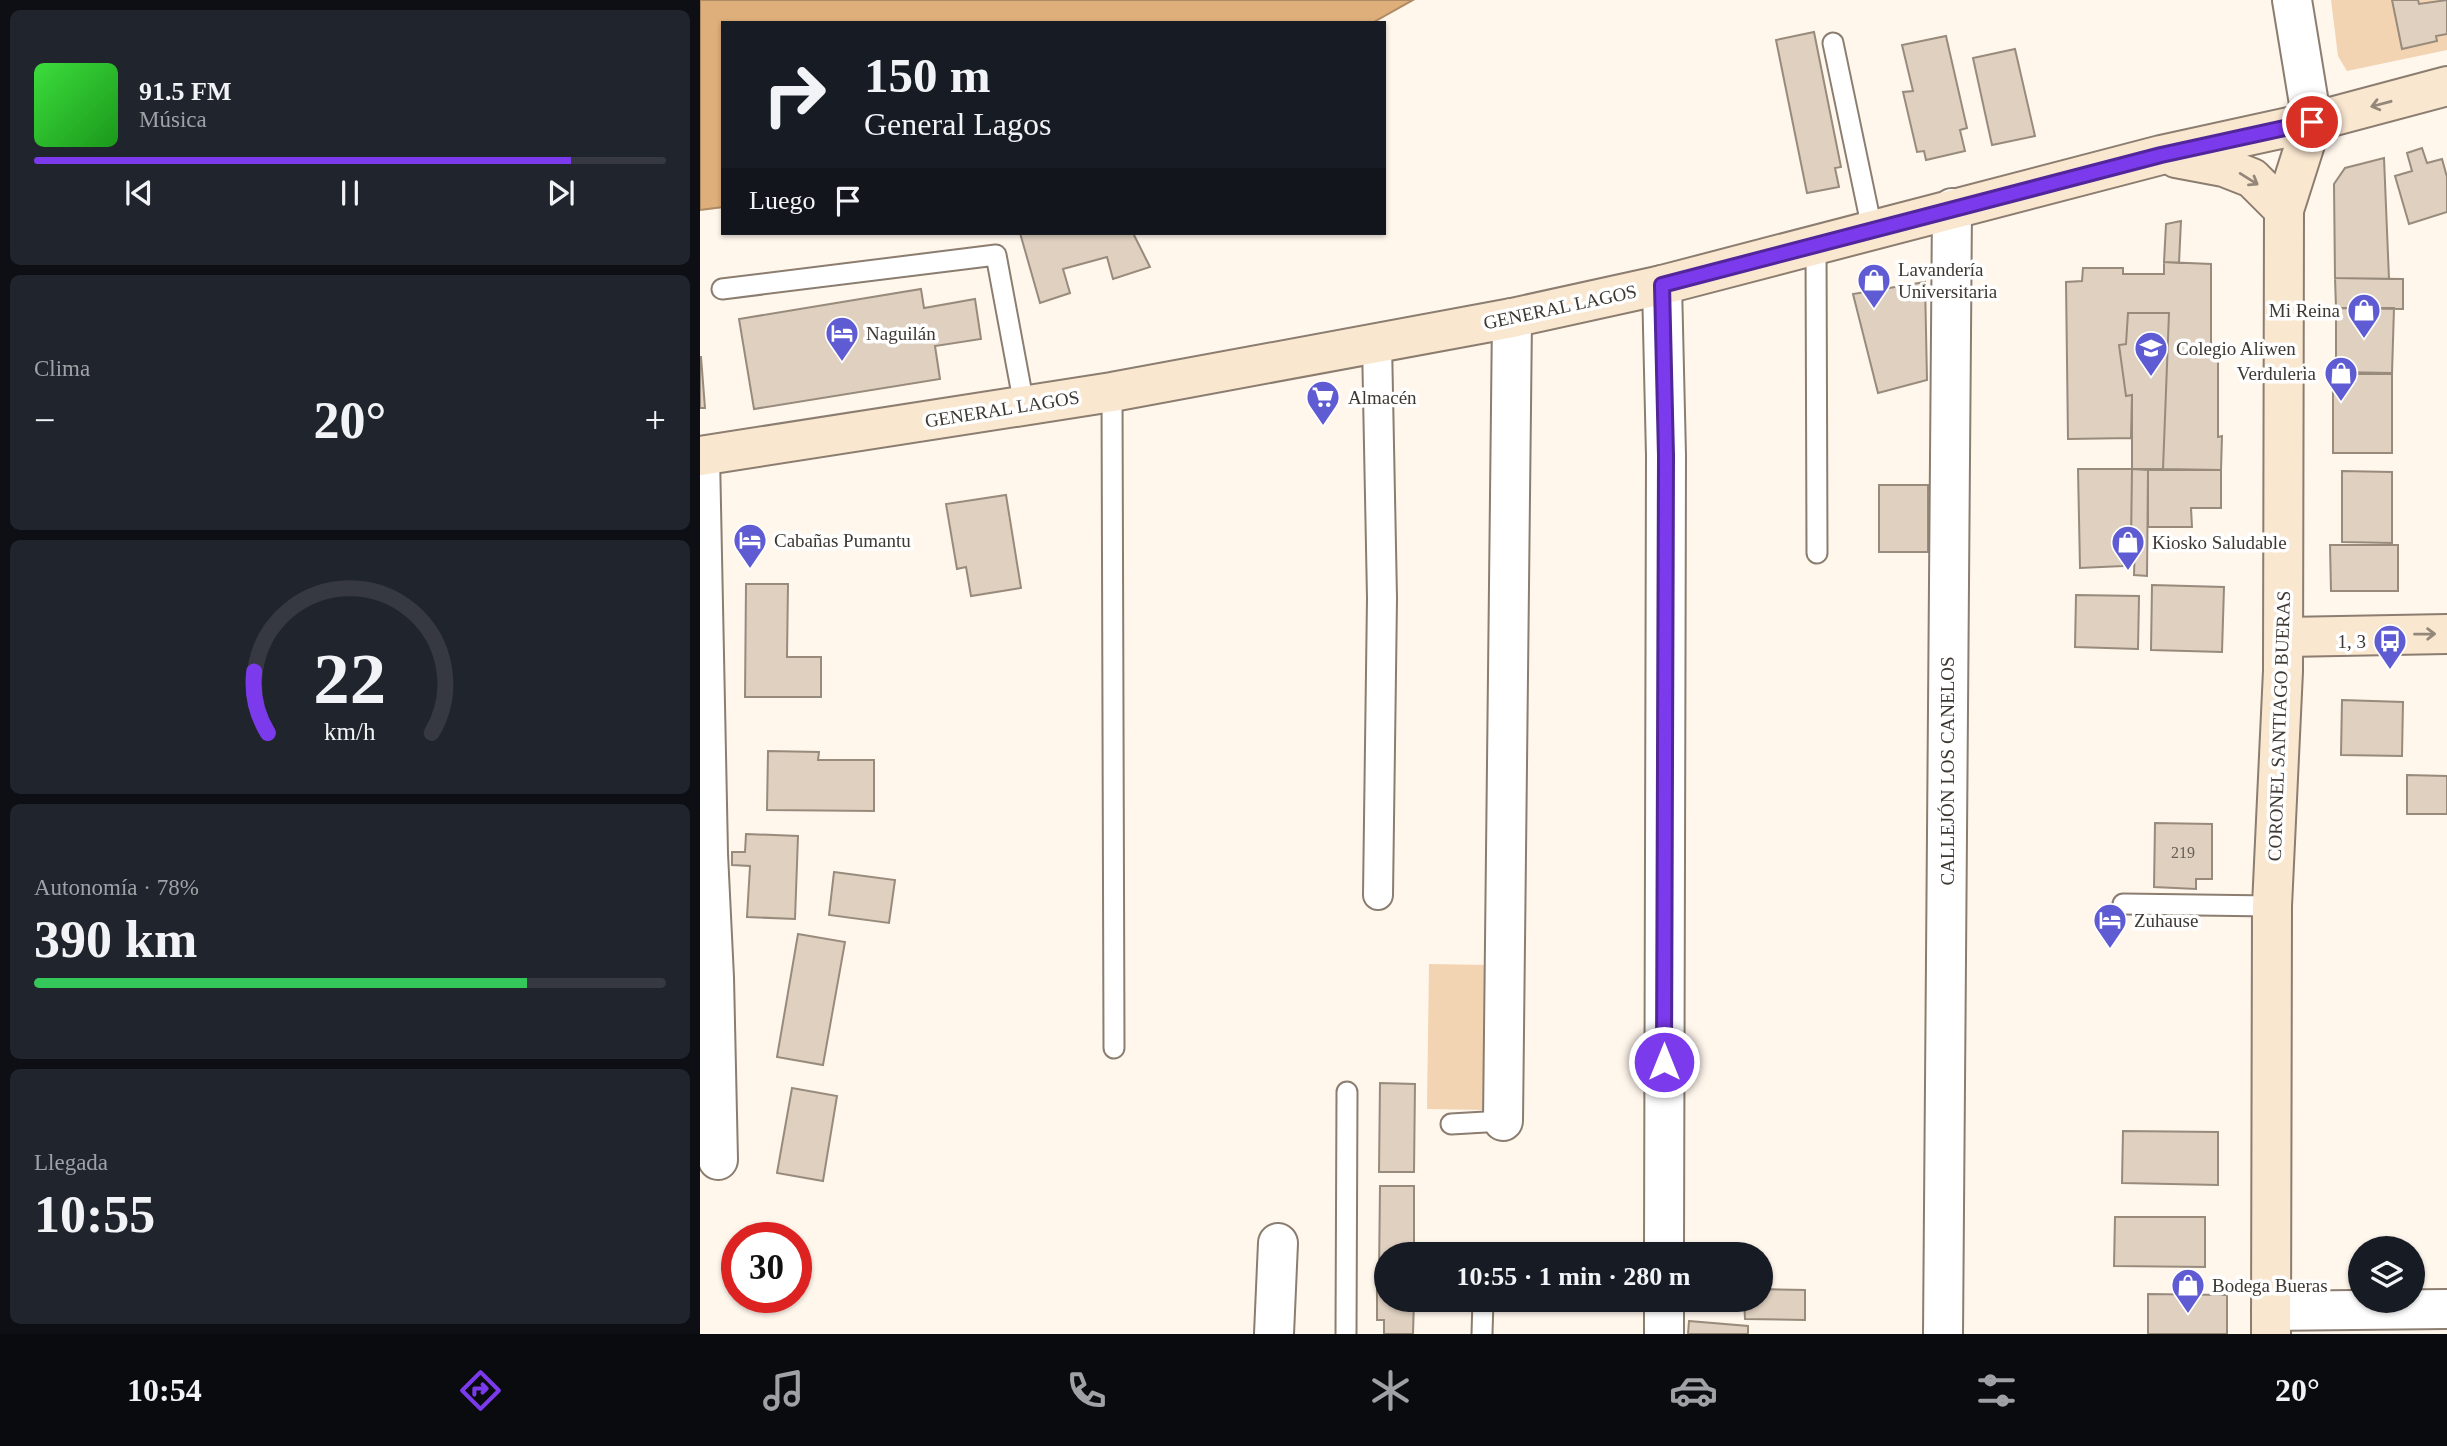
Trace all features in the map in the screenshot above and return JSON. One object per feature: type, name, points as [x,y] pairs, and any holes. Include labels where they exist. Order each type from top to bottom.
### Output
[{"type":"main road","name":"GENERAL LAGOS","points":[[700,456],[1112,392],[1512,318],[1662,285],[2161,155],[2312,122],[2447,86]]},
{"type":"main road","name":"CORONEL SANTIAGO BUERAS","points":[[2271,1322],[2272,906],[2284,637],[2284,210],[2312,122]]},
{"type":"main road","points":[[2161,155],[2224,167],[2252,178],[2284,210]]},
{"type":"main road","points":[[2284,637],[2447,634]]},
{"type":"street","points":[[2292,0],[2312,122]]},
{"type":"street","name":"CALLEJÓN LOS CANELOS","points":[[1943,1334],[1952,208]]},
{"type":"street","points":[[1662,285],[1666,456],[1664,1242]]},
{"type":"street","points":[[1503,1121],[1512,318]]},
{"type":"street","points":[[1377,343],[1382,598],[1378,895]]},
{"type":"street","points":[[700,456],[707,980],[718,1160]]},
{"type":"street","points":[[1274,1334],[1278,1243]]},
{"type":"street","points":[[2271,1322],[2447,1310]]},
{"type":"street","points":[[1664,1312],[1664,1334]]},
{"type":"lane","points":[[1833,43],[1872,229]]},
{"type":"lane","points":[[1816,244],[1817,553]]},
{"type":"lane","points":[[722,289],[996,255],[1024,405]]},
{"type":"lane","points":[[1112,392],[1114,1048]]},
{"type":"lane","points":[[2123,904],[2272,906]]},
{"type":"lane","points":[[1346,1334],[1347,1092]]},
{"type":"lane","points":[[1451,1124],[1503,1121]]},
{"type":"lane","points":[[1482,1334],[1483,1312]]},
{"type":"shaded area","points":[[700,0],[1413,0],[1376,21],[721,21],[721,207],[700,210]]},
{"type":"shaded area","points":[[2331,0],[2447,0],[2447,50],[2347,71],[2338,56]]},
{"type":"shaded area","points":[[1429,964],[1489,965],[1488,1110],[1427,1109]]},
{"type":"building","points":[[2392,0],[2418,0],[2419,4],[2447,0],[2447,34],[2436,36],[2437,41],[2402,49]]},
{"type":"building","points":[[1814,32],[1841,167],[1835,168],[1839,187],[1807,193],[1776,40]]},
{"type":"building","points":[[1946,36],[1967,128],[1960,130],[1965,151],[1926,160],[1924,151],[1917,152],[1903,92],[1913,91],[1902,45]]},
{"type":"building","points":[[2015,49],[2035,136],[1992,145],[1973,58]]},
{"type":"building","points":[[2422,148],[2427,163],[2442,159],[2447,177],[2447,212],[2409,224],[2395,176],[2412,171],[2407,153]]},
{"type":"building","points":[[2384,158],[2389,279],[2335,278],[2334,184],[2345,168]]},
{"type":"building","points":[[2181,221],[2179,263],[2164,262],[2166,224]]},
{"type":"building","points":[[1021,235],[1134,235],[1150,267],[1113,279],[1107,257],[1063,269],[1070,293],[1040,303]]},
{"type":"building","points":[[2164,262],[2211,264],[2211,355],[2218,354],[2218,437],[2222,436],[2221,470],[2163,469],[2169,313],[2128,313],[2126,344],[2119,345],[2126,396],[2132,395],[2131,438],[2068,439],[2066,282],[2082,281],[2083,268],[2123,268],[2123,274],[2164,274]]},
{"type":"building","points":[[2335,278],[2403,279],[2403,309],[2336,308]]},
{"type":"building","points":[[1925,282],[1927,380],[1878,393],[1853,294]]},
{"type":"building","name":"Naguilán","points":[[921,289],[924,308],[975,299],[981,339],[935,346],[940,379],[754,409],[739,319]]},
{"type":"building","name":"Mi Reina","points":[[2336,308],[2394,308],[2392,373],[2336,372]]},
{"type":"building","points":[[2128,313],[2169,313],[2163,469],[2132,469],[2132,395],[2126,396],[2119,345],[2126,344]]},
{"type":"building","points":[[701,357],[705,408],[700,408]]},
{"type":"building","points":[[2333,374],[2392,374],[2392,453],[2333,453]]},
{"type":"building","points":[[2078,469],[2132,469],[2131,543],[2121,543],[2123,566],[2080,568]]},
{"type":"building","points":[[2132,469],[2148,470],[2147,576],[2134,575],[2135,543],[2131,543]]},
{"type":"building","points":[[2148,470],[2221,470],[2221,508],[2191,508],[2192,527],[2148,527]]},
{"type":"building","points":[[2342,471],[2392,472],[2392,543],[2342,542]]},
{"type":"building","points":[[1879,485],[1928,485],[1928,552],[1879,552]]},
{"type":"building","points":[[1006,495],[1021,588],[971,596],[966,567],[957,569],[946,504]]},
{"type":"building","points":[[2330,545],[2398,545],[2398,591],[2331,591]]},
{"type":"building","points":[[746,584],[788,584],[787,657],[821,657],[821,697],[745,697]]},
{"type":"building","points":[[2152,585],[2224,587],[2222,652],[2151,650]]},
{"type":"building","points":[[2076,595],[2139,596],[2138,649],[2075,647]]},
{"type":"building","points":[[2342,700],[2403,702],[2402,756],[2341,755]]},
{"type":"building","points":[[768,751],[819,752],[818,760],[874,760],[874,811],[767,810]]},
{"type":"building","points":[[2407,775],[2447,776],[2447,814],[2407,814]]},
{"type":"building","name":"Zuhause","points":[[2155,823],[2212,824],[2212,879],[2196,879],[2196,889],[2154,887]]},
{"type":"building","points":[[746,834],[798,836],[795,919],[747,917],[750,866],[732,865],[732,852],[745,852]]},
{"type":"building","points":[[834,872],[895,880],[889,923],[829,915]]},
{"type":"building","points":[[798,934],[845,942],[823,1065],[777,1057]]},
{"type":"building","points":[[1380,1083],[1415,1084],[1414,1172],[1379,1172]]},
{"type":"building","points":[[792,1088],[837,1096],[823,1181],[777,1173]]},
{"type":"building","points":[[2123,1131],[2218,1132],[2218,1185],[2122,1183]]},
{"type":"building","points":[[1380,1186],[1414,1186],[1414,1242],[1379,1242]]},
{"type":"building","points":[[2115,1217],[2205,1217],[2205,1267],[2114,1266]]},
{"type":"building","points":[[1773,1289],[1805,1290],[1805,1320],[1745,1319],[1745,1312],[1773,1312]]},
{"type":"building","name":"Bodega Bueras","points":[[2148,1294],[2227,1295],[2227,1334],[2148,1334]]},
{"type":"building","points":[[1377,1312],[1414,1312],[1413,1334],[1384,1334],[1384,1320],[1377,1320]]},
{"type":"building","points":[[1689,1321],[1748,1326],[1748,1334],[1688,1334]]},
{"type":"place","name":"Lavandería Universitaria","points":[[1874,310]]},
{"type":"place","name":"Mi Reina","points":[[2364,340]]},
{"type":"place","name":"Naguilán","points":[[842,363]]},
{"type":"place","name":"Colegio Aliwen","points":[[2151,378]]},
{"type":"place","name":"Verduleria","points":[[2341,403]]},
{"type":"place","name":"Almacén","points":[[1323,427]]},
{"type":"place","name":"Cabañas Pumantu","points":[[750,570]]},
{"type":"place","name":"Kiosko Saludable","points":[[2128,572]]},
{"type":"place","name":"1, 3","points":[[2390,671]]},
{"type":"place","name":"Zuhause","points":[[2110,950]]},
{"type":"place","name":"Bodega Bueras","points":[[2188,1315]]},
{"type":"route","points":[[1664,1062],[1666,456],[1662,285],[2161,155],[2312,122]]}]
